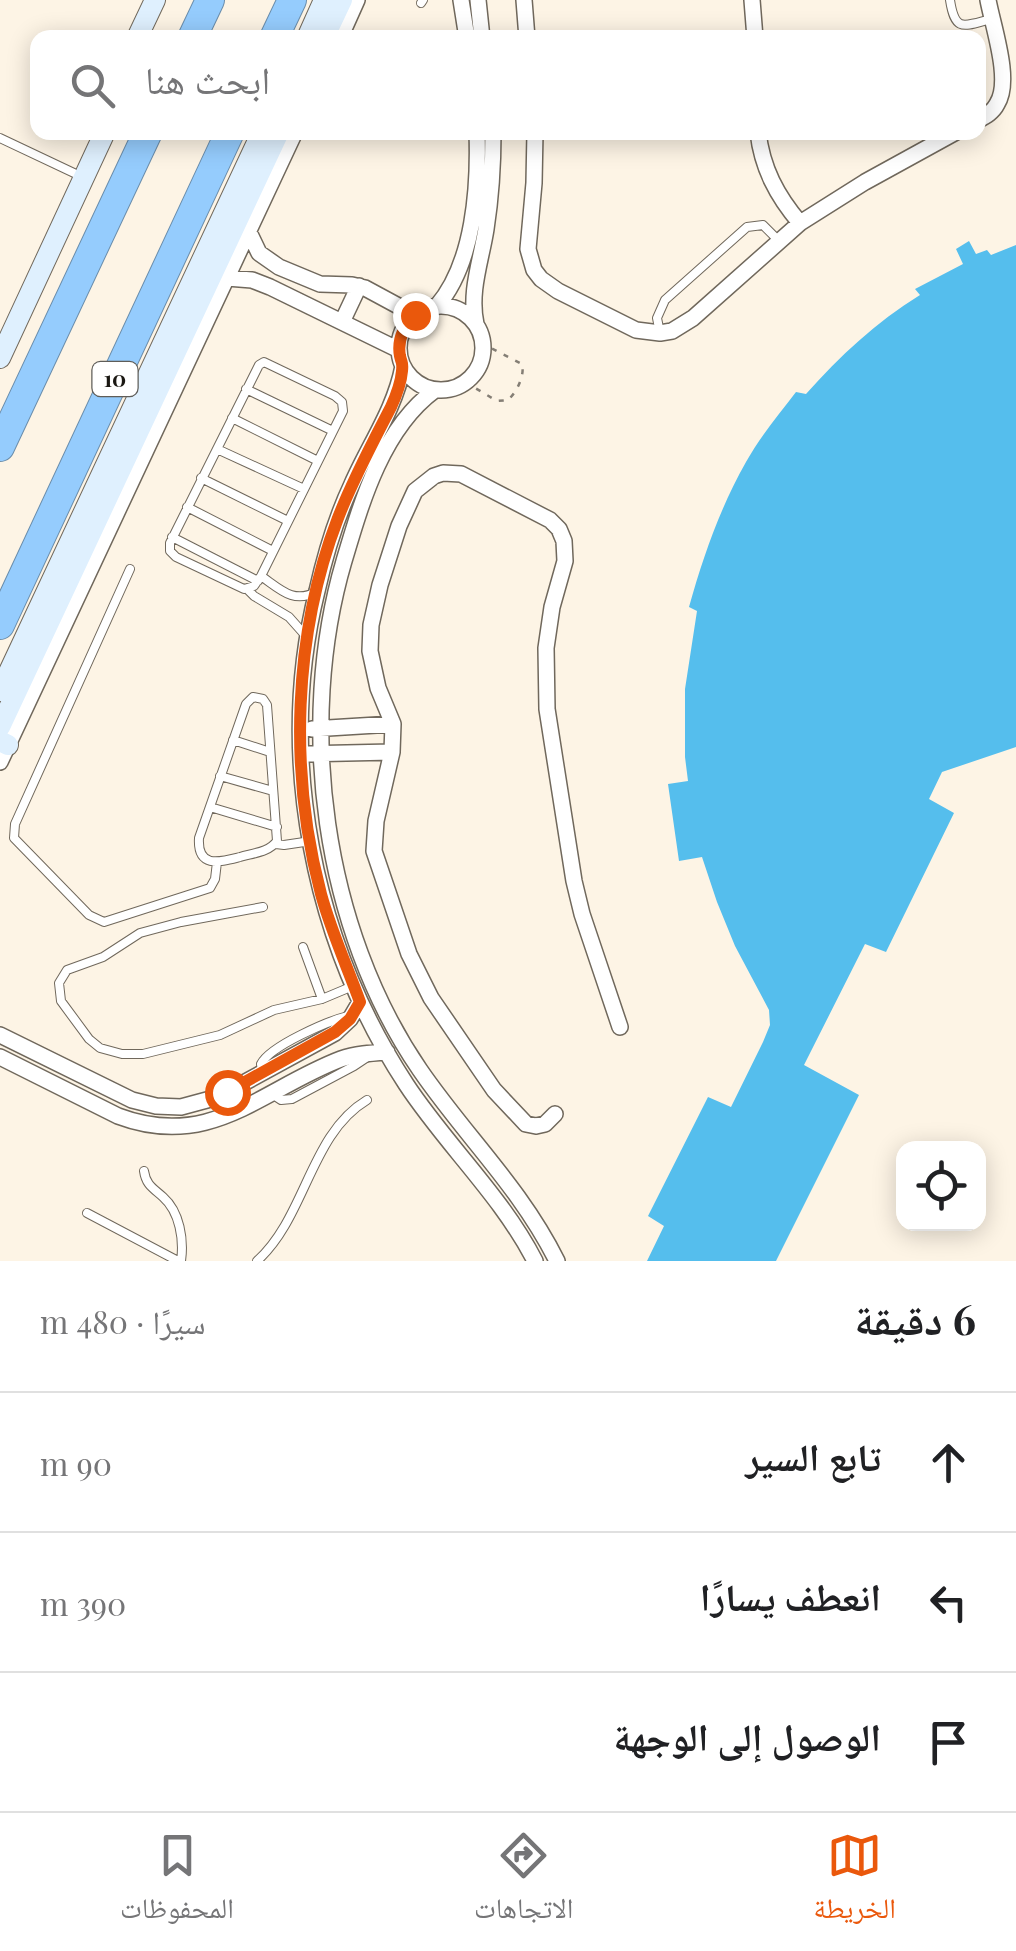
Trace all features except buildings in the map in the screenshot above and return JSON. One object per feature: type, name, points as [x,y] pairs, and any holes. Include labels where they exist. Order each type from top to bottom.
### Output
[{"type":"highway","points":[[196,30],[210,0]]},
{"type":"highway","points":[[278,30],[292,0]]},
{"type":"highway","points":[[0,447],[144,140]]},
{"type":"highway","name":"10","points":[[0,625],[226,140]]},
{"type":"main road","points":[[141,30],[155,0]]},
{"type":"main road","points":[[154,30],[167,0]]},
{"type":"main road","points":[[311,30],[324,0]]},
{"type":"main road","points":[[328,30],[342,0]]},
{"type":"main road","points":[[0,330],[89,140]]},
{"type":"main road","points":[[0,358],[101,140]]},
{"type":"main road","points":[[0,691],[258,140]]},
{"type":"main road","points":[[2,744],[242,228],[277,140]]},
{"type":"street","points":[[344,30],[357,0]]},
{"type":"street","points":[[461,0],[465,30]]},
{"type":"street","points":[[478,0],[481,30]]},
{"type":"street","points":[[524,0],[526,30]]},
{"type":"street","points":[[752,0],[754,30]]},
{"type":"street","points":[[986,115],[1002,93],[1004,82],[988,0]]},
{"type":"street","points":[[2,744],[227,278],[242,228],[291,140]]},
{"type":"street","points":[[437,306],[460,270],[471,225],[477,140]]},
{"type":"street","points":[[227,278],[262,283],[342,322],[401,358],[416,382],[435,390],[465,382],[479,366],[483,344],[472,308],[492,182],[493,140]]},
{"type":"street","points":[[535,140],[528,249],[534,270],[558,291],[636,330],[660,333],[692,318],[800,223],[941,140]]},
{"type":"street","points":[[760,140],[774,186],[800,223]]},
{"type":"street","points":[[242,228],[259,252],[278,267],[320,284],[359,286],[415,315]]},
{"type":"street","points":[[460,270],[477,274]]},
{"type":"street","points":[[342,322],[359,286]]},
{"type":"street","points":[[476,324],[459,310],[437,306],[415,315],[403,331],[397,394],[336,522],[316,592],[303,674],[301,754],[310,841],[329,920],[356,999],[380,1052],[488,1187],[535,1261]]},
{"type":"street","points":[[435,390],[399,426],[369,489],[337,585],[323,674],[321,729],[329,830],[347,914],[374,984],[404,1044],[434,1090],[513,1187],[557,1261]]},
{"type":"street","points":[[556,1114],[545,1124],[531,1125],[506,1104],[444,1018],[414,966],[374,851],[376,821],[392,752],[393,724],[378,688],[370,651],[370,625],[399,526],[415,490],[434,476],[461,474],[550,520],[564,541],[564,562],[546,648],[546,708],[574,881],[620,1026]]},
{"type":"street","points":[[301,729],[393,724]]},
{"type":"street","points":[[362,726],[362,754]]},
{"type":"street","points":[[301,754],[392,752]]},
{"type":"street","points":[[329,920],[347,914]]},
{"type":"street","points":[[0,1035],[132,1100],[168,1107],[194,1105],[262,1074],[335,1032],[356,999],[374,984]]},
{"type":"street","points":[[0,1057],[118,1116],[164,1127],[208,1122],[340,1060],[380,1052]]},
{"type":"street","points":[[55,1084],[64,1066]]},
{"type":"street","points":[[262,1074],[272,1094]]},
{"type":"street","points":[[418,1102],[434,1090]]},
{"type":"lane","points":[[950,0],[953,20],[958,24],[992,18]]},
{"type":"lane","points":[[0,138],[74,173]]},
{"type":"lane","points":[[660,333],[657,318],[665,300],[747,227],[763,225],[779,241]]},
{"type":"lane","points":[[270,363],[339,398],[343,411],[259,578],[254,586],[241,588],[176,557],[169,547],[246,389],[258,365],[270,363]]},
{"type":"lane","points":[[246,389],[333,431]]},
{"type":"lane","points":[[232,418],[318,461]]},
{"type":"lane","points":[[217,449],[304,489]]},
{"type":"lane","points":[[202,478],[288,521]]},
{"type":"lane","points":[[187,507],[273,551]]},
{"type":"lane","points":[[172,538],[291,597],[316,592]]},
{"type":"lane","points":[[130,569],[15,824],[14,838],[99,921],[210,888],[216,879],[217,862]]},
{"type":"lane","points":[[247,588],[289,617],[308,638]]},
{"type":"lane","points":[[270,604],[280,589]]},
{"type":"lane","points":[[276,844],[267,706],[253,697],[247,700],[220,776],[199,850],[206,859],[217,862],[268,850],[276,844],[310,841]]},
{"type":"lane","points":[[233,740],[270,752]]},
{"type":"lane","points":[[220,776],[274,791]]},
{"type":"lane","points":[[210,807],[276,828]]},
{"type":"lane","points":[[263,907],[168,924],[140,933],[103,956],[67,970],[59,983],[61,1000],[94,1044],[134,1055],[206,1039],[282,1008],[322,999],[356,999]]},
{"type":"lane","points":[[303,948],[322,999]]},
{"type":"lane","points":[[257,1261],[280,1234],[340,1122],[367,1100]]},
{"type":"lane","points":[[87,1214],[179,1261],[182,1240],[174,1213],[148,1184],[144,1171]]},
{"type":"path","points":[[465,382],[497,401],[508,400],[514,394],[522,364],[483,344]]},
{"type":"water","points":[[969,241],[976,254],[987,250],[991,255],[1016,245],[1016,747],[942,772],[929,799],[954,813],[886,952],[865,944],[804,1065],[859,1095],[776,1261],[647,1261],[664,1226],[648,1216],[708,1097],[731,1107],[770,1025],[769,1010],[735,946],[702,857],[679,861],[668,784],[688,781],[685,689],[697,611],[689,607],[700,570],[720,515],[746,462],[796,392],[806,394],[859,340],[920,295],[915,289],[963,264],[956,249]]},
{"type":"route","points":[[227,1092],[335,1032],[350,1019],[360,1002],[329,920],[310,841],[301,754],[303,674],[316,592],[336,522],[397,394],[403,366],[400,340],[415,315]]}]
